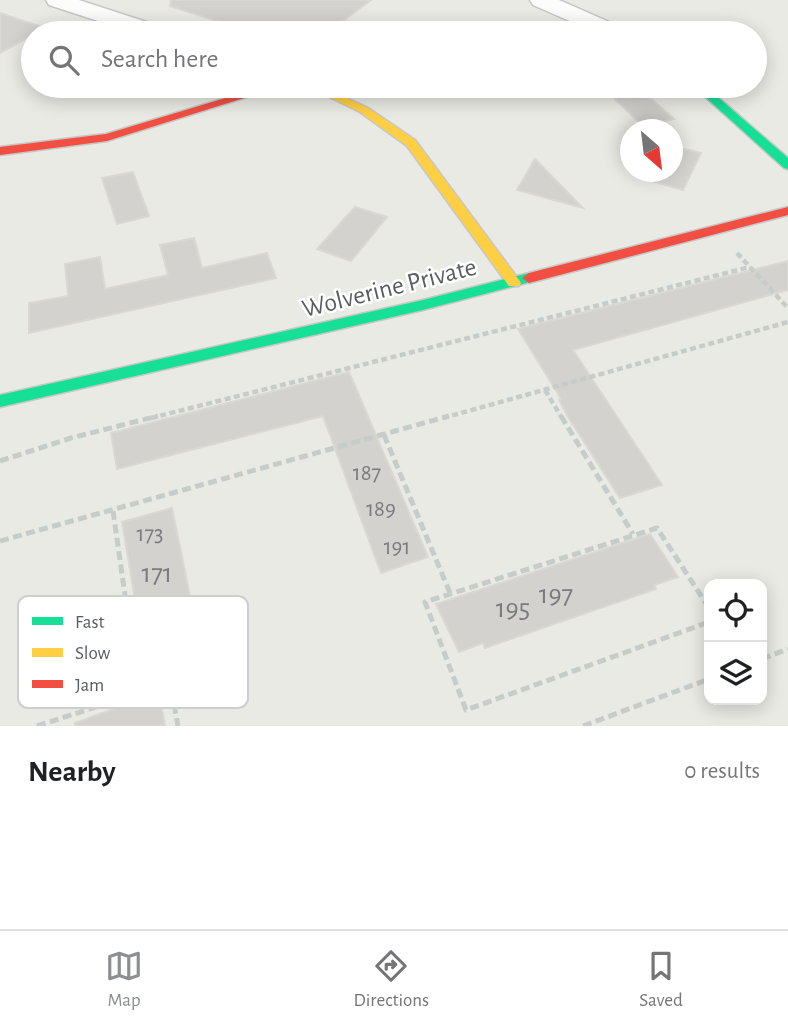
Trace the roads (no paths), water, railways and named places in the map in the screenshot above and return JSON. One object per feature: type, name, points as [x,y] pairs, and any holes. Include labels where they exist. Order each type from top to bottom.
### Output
[{"type":"street","points":[[57,0],[121,21]]},
{"type":"street","points":[[541,0],[588,21]]},
{"type":"street","points":[[0,150],[107,137],[236,98]]},
{"type":"street","points":[[343,98],[391,127],[411,143],[514,283]]},
{"type":"street","points":[[713,98],[788,165]]},
{"type":"street","name":"Wolverine Private","points":[[0,401],[514,283],[788,211]]}]
